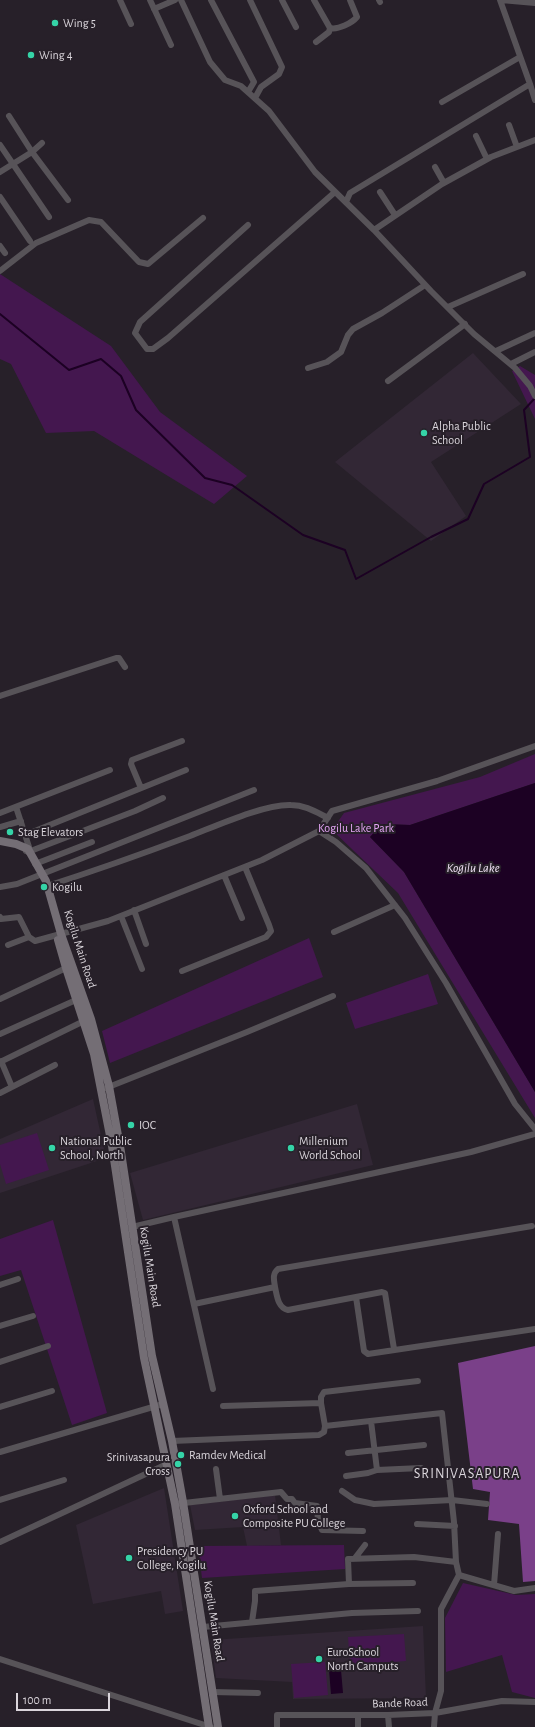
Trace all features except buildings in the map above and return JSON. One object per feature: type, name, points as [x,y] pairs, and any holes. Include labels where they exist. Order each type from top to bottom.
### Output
[{"type":"main road","points":[[0,841],[16,844],[28,851]]},
{"type":"main road","points":[[0,844],[10,845],[28,851]]},
{"type":"main road","name":"Kogilu Main Road","points":[[28,851],[42,874],[46,886],[59,934],[66,968],[94,1054],[112,1146],[144,1358],[172,1441],[179,1503],[212,1727]]},
{"type":"main road","name":"Kogilu Main Road","points":[[59,934],[91,1019],[109,1086],[152,1356],[167,1464],[179,1503],[203,1627],[212,1692],[212,1727]]},
{"type":"street","points":[[120,0],[130,24]]},
{"type":"street","points":[[150,0],[171,45]]},
{"type":"street","points":[[154,9],[175,0]]},
{"type":"street","points":[[181,0],[210,62],[225,80],[241,86],[269,112],[315,172],[374,230],[425,285],[474,334],[511,364],[530,386],[535,396]]},
{"type":"street","points":[[211,0],[254,82],[248,92]]},
{"type":"street","points":[[250,0],[282,67],[280,74],[261,87],[255,98]]},
{"type":"street","points":[[282,0],[296,27]]},
{"type":"street","points":[[314,0],[330,28]]},
{"type":"street","points":[[330,28],[337,28],[354,21],[357,17],[350,0]]},
{"type":"street","points":[[531,2],[501,0],[535,100]]},
{"type":"street","points":[[316,42],[328,32],[330,28]]},
{"type":"street","points":[[442,102],[520,57]]},
{"type":"street","points":[[346,202],[350,193],[530,84]]},
{"type":"street","points":[[10,116],[32,152],[68,200]]},
{"type":"street","points":[[509,125],[518,147]]},
{"type":"street","points":[[476,136],[487,159]]},
{"type":"street","points":[[374,230],[444,183],[487,159],[535,140]]},
{"type":"street","points":[[0,172],[32,152],[42,143]]},
{"type":"street","points":[[0,145],[49,218]]},
{"type":"street","points":[[435,167],[444,183]]},
{"type":"street","points":[[248,225],[140,322],[135,333],[147,349],[153,349],[168,338],[336,192]]},
{"type":"street","points":[[380,192],[395,216]]},
{"type":"street","points":[[0,197],[30,241]]},
{"type":"street","points":[[0,271],[36,243],[89,220],[101,222],[139,262],[148,264],[203,218]]},
{"type":"street","points":[[0,246],[5,253]]},
{"type":"street","points":[[448,307],[523,274]]},
{"type":"street","points":[[308,368],[327,362],[341,352],[348,335],[353,329],[382,313],[425,285]]},
{"type":"street","points":[[388,381],[465,324]]},
{"type":"street","points":[[496,351],[535,333]]},
{"type":"street","points":[[511,364],[535,352]]},
{"type":"street","points":[[0,696],[116,658],[119,658],[125,668]]},
{"type":"street","points":[[141,788],[132,764],[132,760],[182,741]]},
{"type":"street","points":[[0,917],[6,919],[19,917],[29,937],[35,941],[120,916],[262,860],[319,831],[332,811],[437,781],[535,746]]},
{"type":"street","points":[[0,813],[110,770]]},
{"type":"street","points":[[25,835],[186,770]]},
{"type":"street","points":[[0,887],[17,884],[254,790]]},
{"type":"street","points":[[16,807],[22,821],[29,847],[28,851],[135,811],[163,798]]},
{"type":"street","points":[[46,886],[98,870],[230,820],[276,806],[290,804],[301,805],[328,818]]},
{"type":"street","points":[[0,827],[22,821]]},
{"type":"street","points":[[319,831],[336,842],[366,868],[395,905],[446,983],[515,1104],[535,1129]]},
{"type":"street","points":[[36,864],[92,842]]},
{"type":"street","points":[[182,971],[266,937],[270,934],[271,931],[269,925],[245,867]]},
{"type":"street","points":[[224,875],[242,918]]},
{"type":"street","points":[[334,932],[395,905]]},
{"type":"street","points":[[134,910],[146,944]]},
{"type":"street","points":[[120,916],[142,969]]},
{"type":"street","points":[[8,945],[29,937]]},
{"type":"street","points":[[0,999],[66,968]]},
{"type":"street","points":[[101,1091],[109,1086],[247,1032],[332,996]]},
{"type":"street","points":[[0,1034],[76,1000]]},
{"type":"street","points":[[12,1087],[1,1061],[84,1021]]},
{"type":"street","points":[[0,1093],[55,1065]]},
{"type":"street","points":[[132,1227],[471,1152],[535,1134]]},
{"type":"street","points":[[174,1217],[213,1389]]},
{"type":"street","points":[[394,1349],[385,1293],[382,1292],[285,1310],[280,1305],[275,1287],[275,1272],[278,1269],[532,1226]]},
{"type":"street","points":[[0,1284],[18,1279]]},
{"type":"street","points":[[194,1304],[275,1287]]},
{"type":"street","points":[[356,1297],[364,1351],[368,1354],[535,1329]]},
{"type":"street","points":[[0,1326],[33,1316]]},
{"type":"street","points":[[0,1362],[48,1346]]},
{"type":"street","points":[[172,1441],[319,1435],[324,1432],[325,1426],[320,1397],[324,1392],[418,1381]]},
{"type":"street","points":[[0,1407],[52,1391]]},
{"type":"street","points":[[223,1406],[321,1403]]},
{"type":"street","points":[[0,1452],[159,1405]]},
{"type":"street","points":[[325,1426],[442,1413],[455,1526],[456,1562],[459,1574],[441,1609],[441,1691],[434,1713],[434,1727]]},
{"type":"street","points":[[371,1421],[377,1470]]},
{"type":"street","points":[[348,1453],[424,1445]]},
{"type":"street","points":[[0,1542],[167,1464]]},
{"type":"street","points":[[346,1476],[368,1473],[377,1470],[421,1468]]},
{"type":"street","points":[[216,1469],[220,1499]]},
{"type":"street","points":[[0,1500],[64,1480]]},
{"type":"street","points":[[342,1490],[356,1500],[374,1504],[452,1500],[487,1504]]},
{"type":"street","points":[[179,1503],[281,1492],[287,1499],[292,1499],[295,1503],[317,1506],[318,1521],[322,1530],[363,1531]]},
{"type":"street","points":[[418,1524],[455,1526]]},
{"type":"street","points":[[494,1585],[498,1534]]},
{"type":"street","points":[[355,1558],[365,1545]]},
{"type":"street","points":[[349,1584],[348,1559],[414,1556],[456,1562]]},
{"type":"street","points":[[459,1574],[514,1591],[535,1588]]},
{"type":"street","points":[[252,1622],[255,1591],[349,1584],[413,1583]]},
{"type":"street","points":[[203,1627],[352,1613],[418,1611]]},
{"type":"street","points":[[0,1659],[212,1727]]},
{"type":"street","points":[[212,1692],[258,1693]]},
{"type":"street","name":"Bande Road","points":[[277,1727],[277,1715],[388,1715],[434,1713],[502,1701],[535,1702]]},
{"type":"street","points":[[358,1715],[358,1727]]},
{"type":"street","points":[[388,1715],[389,1727]]},
{"type":"shaded area","name":"Alpha Public School","points":[[473,353],[521,404],[431,462],[466,516],[431,541],[335,462]]},
{"type":"shaded area","name":"National Public School, North","points":[[93,1099],[106,1158],[0,1193],[0,1139]]},
{"type":"shaded area","name":"Millenium World School","points":[[357,1104],[373,1165],[143,1220],[130,1173]]},
{"type":"shaded area","points":[[535,1346],[535,1581],[523,1582],[519,1524],[488,1520],[490,1492],[473,1489],[458,1363]]},
{"type":"shaded area","name":"Presidency PU College, Kogilu","points":[[164,1488],[183,1611],[165,1614],[161,1591],[93,1604],[76,1525]]},
{"type":"shaded area","name":"Oxford School and Composite PU College","points":[[275,1495],[281,1545],[247,1546],[243,1527],[195,1530],[190,1505]]},
{"type":"shaded area","name":"EuroSchool North Camputs","points":[[423,1626],[426,1698],[293,1699],[292,1682],[216,1678],[211,1640]]},
{"type":"green space","points":[[0,274],[111,346],[160,412],[247,476],[214,504],[94,431],[46,433],[11,364],[0,359]]},
{"type":"green space","points":[[520,366],[535,375],[535,419],[512,371]]},
{"type":"green space","name":"Kogilu Lake Park","points":[[535,754],[535,783],[410,825],[382,824],[370,837],[404,872],[535,1092],[535,1118],[398,893],[332,830],[344,813],[480,777]]},
{"type":"green space","points":[[309,938],[323,977],[110,1063],[102,1031]]},
{"type":"green space","points":[[428,974],[438,1004],[355,1029],[346,1003]]},
{"type":"green space","points":[[37,1133],[49,1170],[6,1184],[0,1164],[0,1145]]},
{"type":"green space","points":[[53,1220],[107,1413],[72,1425],[21,1270],[0,1276],[0,1239]]},
{"type":"green space","points":[[344,1545],[345,1569],[202,1578],[198,1546]]},
{"type":"green space","points":[[463,1583],[516,1595],[535,1594],[535,1698],[512,1692],[502,1655],[446,1672],[445,1618]]},
{"type":"green space","points":[[404,1634],[406,1661],[350,1665],[348,1637]]},
{"type":"green space","points":[[325,1662],[328,1695],[294,1698],[291,1664]]},
{"type":"water","name":"Kogilu Lake","points":[[535,783],[535,1092],[404,872],[370,837],[382,824],[410,825]]},
{"type":"water","points":[[329,1670],[341,1670],[343,1693],[331,1694]]},
{"type":"waterway","points":[[0,314],[69,370],[101,359],[121,376],[136,410],[205,478],[232,485],[303,535],[345,550],[356,579],[431,537],[468,519],[484,484],[530,457],[524,410],[535,398]]},
{"type":"place","name":"Wing 5","points":[[55,23]]},
{"type":"place","name":"Wing 4","points":[[31,55]]},
{"type":"place","name":"Alpha Public School","points":[[424,433]]},
{"type":"place","name":"Stag Elevators","points":[[10,832]]},
{"type":"place","name":"Kogilu","points":[[44,887]]},
{"type":"place","name":"IOC","points":[[131,1125]]},
{"type":"place","name":"National Public School, North","points":[[52,1148]]},
{"type":"place","name":"Millenium World School","points":[[291,1148]]},
{"type":"place","name":"Ramdev Medical","points":[[181,1455]]},
{"type":"place","name":"Srinivasapura Cross","points":[[178,1464]]},
{"type":"place","name":"Oxford School and Composite PU College","points":[[235,1516]]},
{"type":"place","name":"Presidency PU College, Kogilu","points":[[129,1558]]},
{"type":"place","name":"EuroSchool North Camputs","points":[[319,1659]]},
{"type":"district","name":"SRINIVASAPURA","points":[[467,1474]]}]
